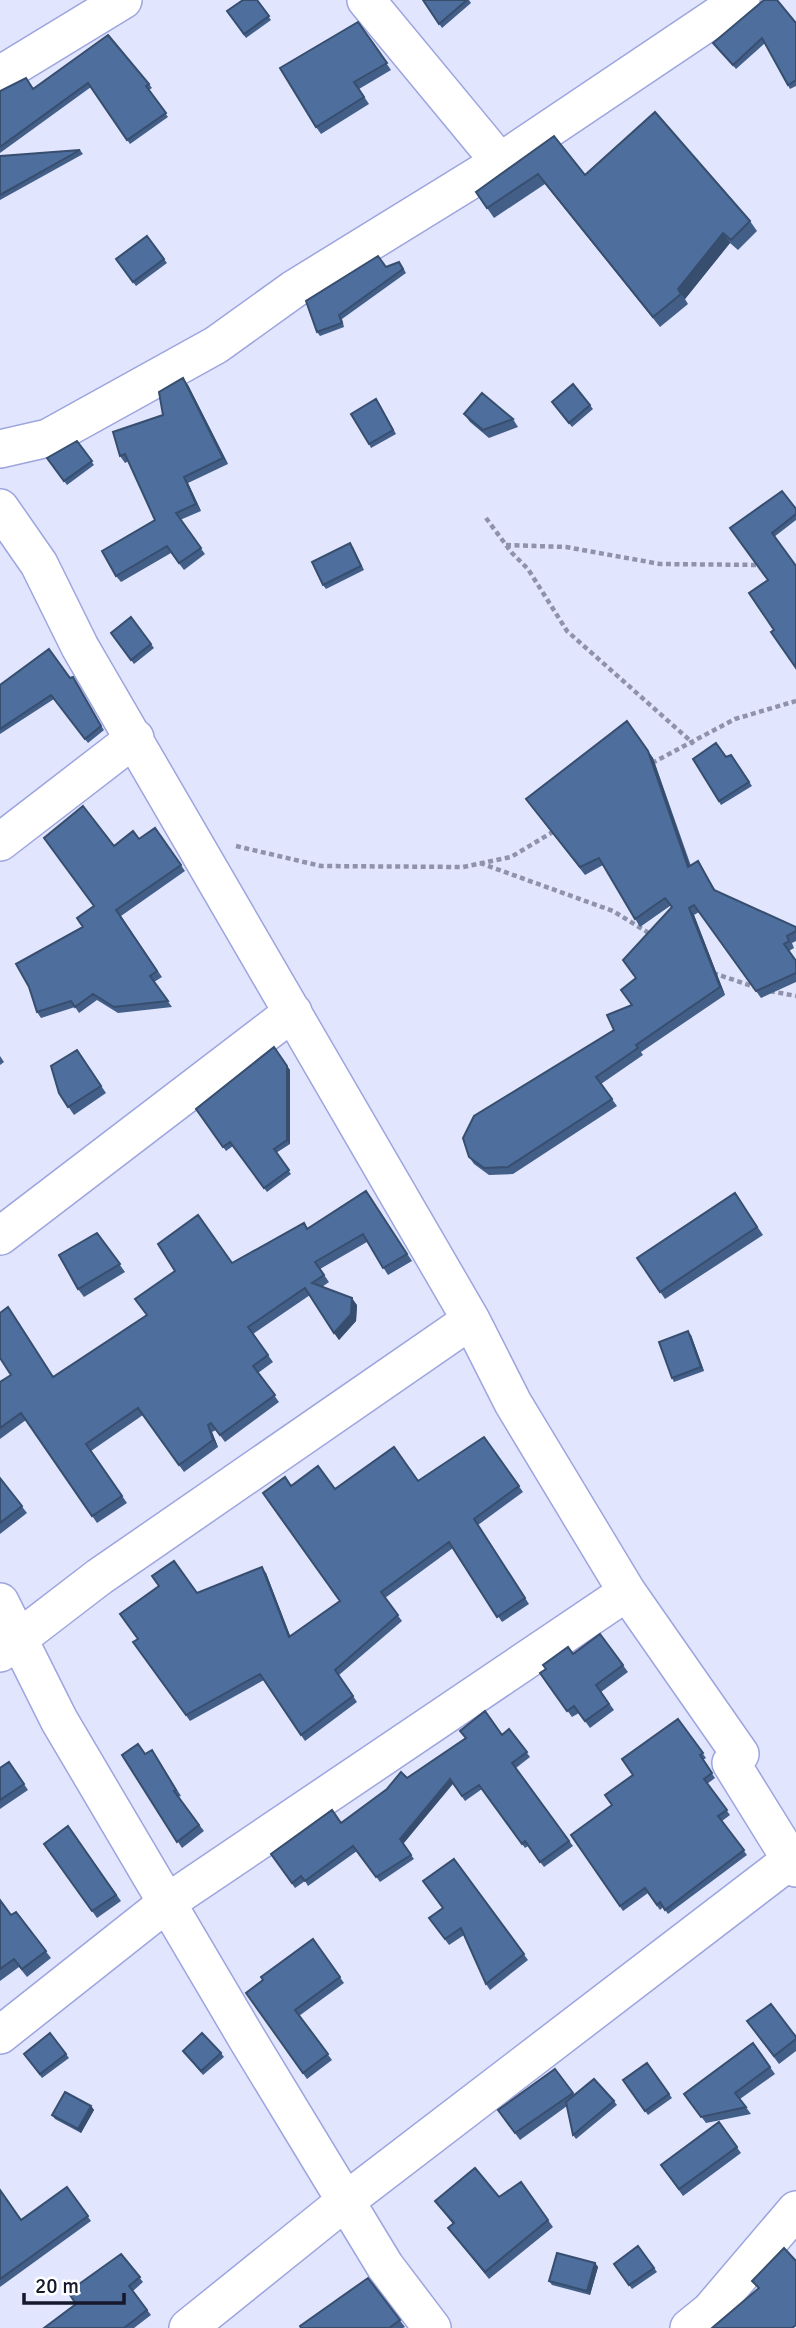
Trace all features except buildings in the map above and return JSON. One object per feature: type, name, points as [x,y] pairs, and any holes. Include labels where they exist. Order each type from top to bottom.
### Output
[{"type":"street","points":[[0,75],[123,0]]},
{"type":"street","points":[[366,0],[500,162]]},
{"type":"street","points":[[0,449],[48,438],[111,406],[215,345],[294,289],[500,162],[741,0]]},
{"type":"street","points":[[0,508],[39,564],[80,647],[471,1320],[513,1403],[627,1592],[740,1755],[731,1763],[794,1861],[347,2200],[188,2328]]},
{"type":"street","points":[[0,842],[135,738]]},
{"type":"street","points":[[0,1236],[87,1173],[293,1012]]},
{"type":"street","points":[[10,1646],[99,1577],[471,1320]]},
{"type":"street","points":[[0,2035],[168,1902],[627,1592]]},
{"type":"street","points":[[0,1602],[10,1646],[59,1720],[385,2266],[432,2328]]},
{"type":"street","points":[[689,2328],[710,2311],[796,2210]]},
{"type":"path","points":[[486,518],[505,545],[528,569],[567,631],[604,660],[640,697],[694,744]]},
{"type":"path","points":[[505,545],[566,547],[660,564],[764,565]]},
{"type":"path","points":[[643,770],[735,719],[796,701]]},
{"type":"path","points":[[191,835],[321,866],[463,867],[511,857],[558,830]]},
{"type":"path","points":[[480,863],[613,911],[659,939]]},
{"type":"path","points":[[704,968],[715,975],[786,997],[796,996]]}]
